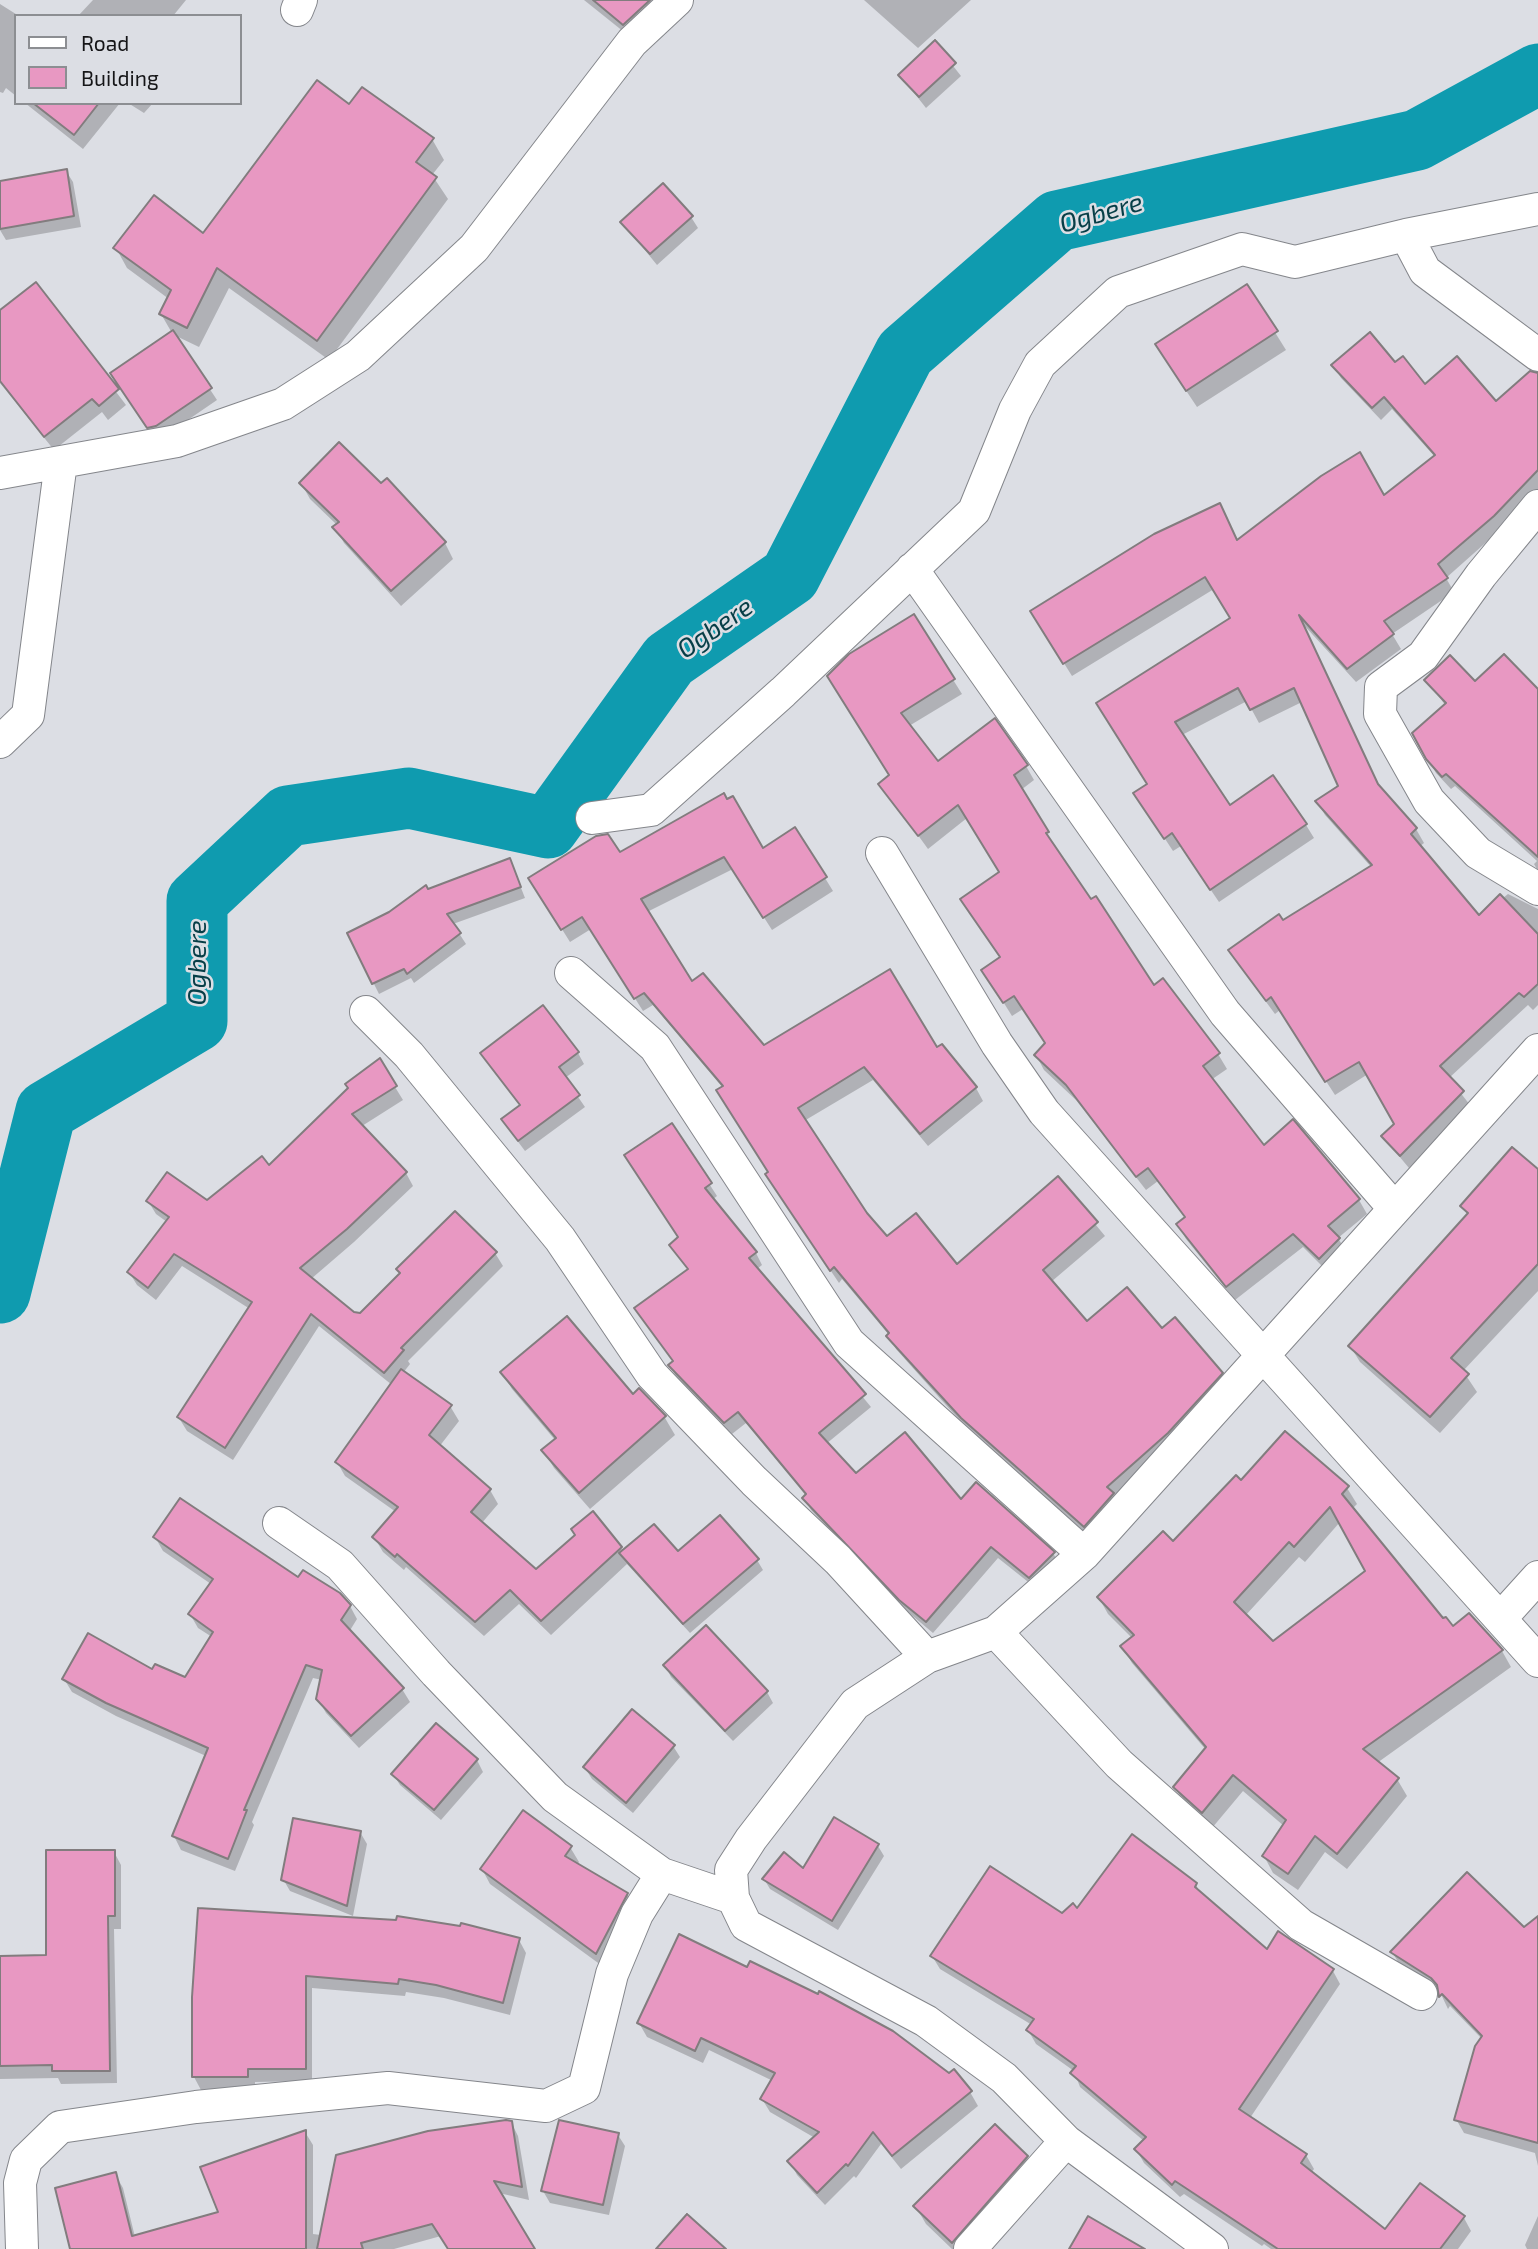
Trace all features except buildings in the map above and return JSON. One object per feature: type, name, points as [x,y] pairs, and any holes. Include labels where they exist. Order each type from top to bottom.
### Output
[{"type":"street","points":[[0,473],[177,441],[283,404],[358,356],[474,248],[632,42],[677,0]]},
{"type":"street","points":[[592,818],[651,810],[974,511],[1015,410],[1040,364],[1118,292],[1242,249],[1296,262],[1406,235],[1538,209]]},
{"type":"street","points":[[1406,235],[1425,271],[1538,355]]},
{"type":"street","points":[[0,742],[28,715],[61,462]]},
{"type":"street","points":[[1538,506],[1481,575],[1423,656],[1381,687],[1380,713],[1429,801],[1478,853],[1538,889]]},
{"type":"street","points":[[912,569],[1226,1013],[1394,1208]]},
{"type":"street","points":[[882,853],[997,1044],[1044,1112],[1538,1661]]},
{"type":"street","points":[[571,972],[655,1047],[849,1343],[1084,1554]]},
{"type":"street","points":[[366,1012],[409,1055],[560,1239],[652,1374],[754,1481],[838,1560],[927,1657]]},
{"type":"street","points":[[1212,2249],[1066,2141],[1004,2078],[926,2021],[746,1925],[733,1898],[731,1870],[744,1849],[855,1704],[927,1657],[996,1632],[1084,1554],[1261,1354],[1538,1050]]},
{"type":"street","points":[[279,1523],[340,1565],[436,1673],[555,1797],[662,1874],[733,1898]]},
{"type":"street","points":[[1500,1619],[1538,1577]]},
{"type":"street","points":[[996,1632],[1119,1764],[1301,1925],[1421,1994]]},
{"type":"street","points":[[22,2249],[20,2183],[26,2160],[60,2127],[197,2107],[388,2088],[546,2106],[584,2088],[612,1974],[637,1914],[662,1874]]},
{"type":"street","points":[[970,2249],[1066,2141]]},
{"type":"waterway","name":"Ogbere","points":[[0,1293],[46,1111],[197,1021],[197,901],[288,816],[409,798],[548,828],[669,660],[790,576],[905,353],[1057,221],[1417,140],[1538,74]]}]
